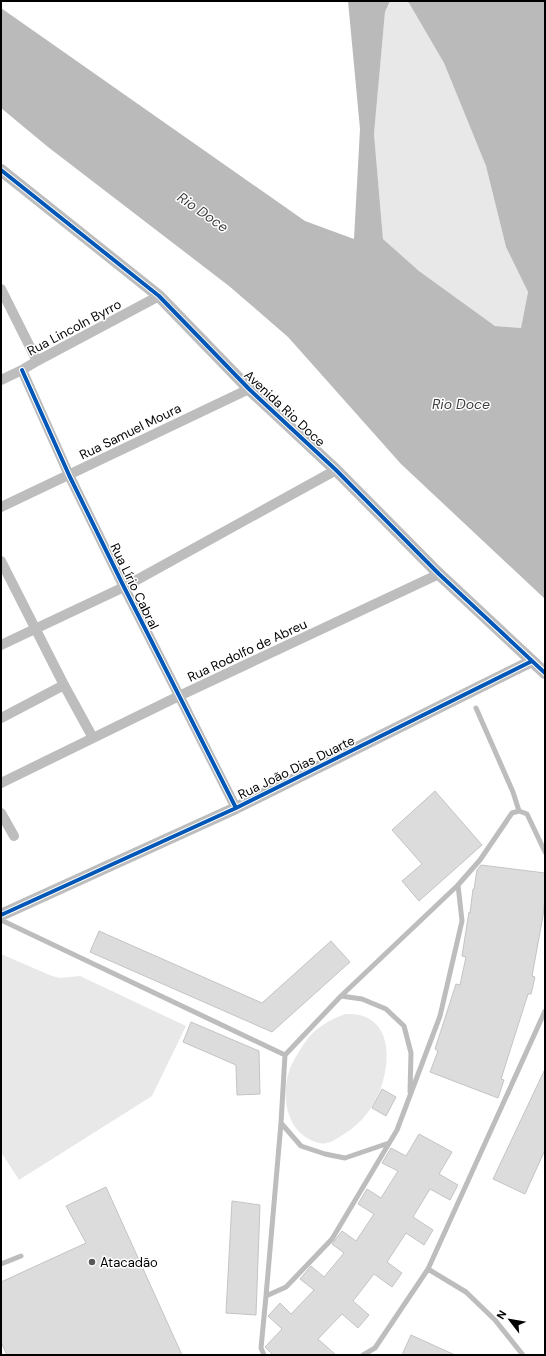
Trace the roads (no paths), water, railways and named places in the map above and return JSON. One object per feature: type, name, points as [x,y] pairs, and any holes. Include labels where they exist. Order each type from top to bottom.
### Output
[{"type":"street","name":"Avenida Rio Doce","points":[[1,170],[159,296],[249,389],[336,470],[439,574],[545,672]]},
{"type":"street","points":[[1,289],[37,361]]},
{"type":"street","name":"Rua Lincoln Byrro","points":[[1,380],[159,296]]},
{"type":"street","name":"Rua Lírio Cabral","points":[[22,370],[70,475],[124,587],[236,808]]},
{"type":"street","name":"Rua Samuel Moura","points":[[1,507],[249,389]]},
{"type":"street","points":[[1,645],[124,587],[336,470]]},
{"type":"street","points":[[1,561],[64,685],[93,738]]},
{"type":"street","name":"Rua Rodolfo de Abreu","points":[[1,783],[179,696],[439,574]]},
{"type":"street","name":"Rua João Dias Duarte","points":[[1,915],[236,808],[532,661]]},
{"type":"street","points":[[1,718],[64,685]]},
{"type":"street","points":[[1,813],[14,836]]},
{"type":"lane","points":[[476,708],[513,792],[519,811]]},
{"type":"lane","points":[[264,1355],[261,1348],[282,1123],[285,1054],[341,996],[458,885],[480,860],[512,813],[519,811],[527,814],[545,852]]},
{"type":"lane","points":[[266,1296],[286,1287],[332,1239],[397,1130],[440,1016],[462,921],[458,885]]},
{"type":"lane","points":[[1,920],[285,1054]]},
{"type":"lane","points":[[341,996],[362,999],[386,1010],[404,1026],[411,1053],[409,1097]]},
{"type":"lane","points":[[363,1355],[376,1348],[428,1269],[545,1011]]},
{"type":"lane","points":[[282,1123],[301,1146],[332,1156],[344,1158],[389,1143]]},
{"type":"lane","points":[[1,1264],[21,1256]]},
{"type":"lane","points":[[428,1269],[466,1292],[495,1320],[523,1355]]},
{"type":"water","name":"Rio Doce","points":[[348,1],[390,1],[385,12],[374,134],[383,239],[419,271],[495,326],[521,328],[528,292],[506,247],[486,166],[444,63],[409,3],[406,1],[545,1],[545,599],[401,464],[288,337],[229,286],[48,147],[1,108],[1,8],[305,221],[354,239],[360,129]]},
{"type":"place","name":"Atacadão","points":[[92,1262]]}]
